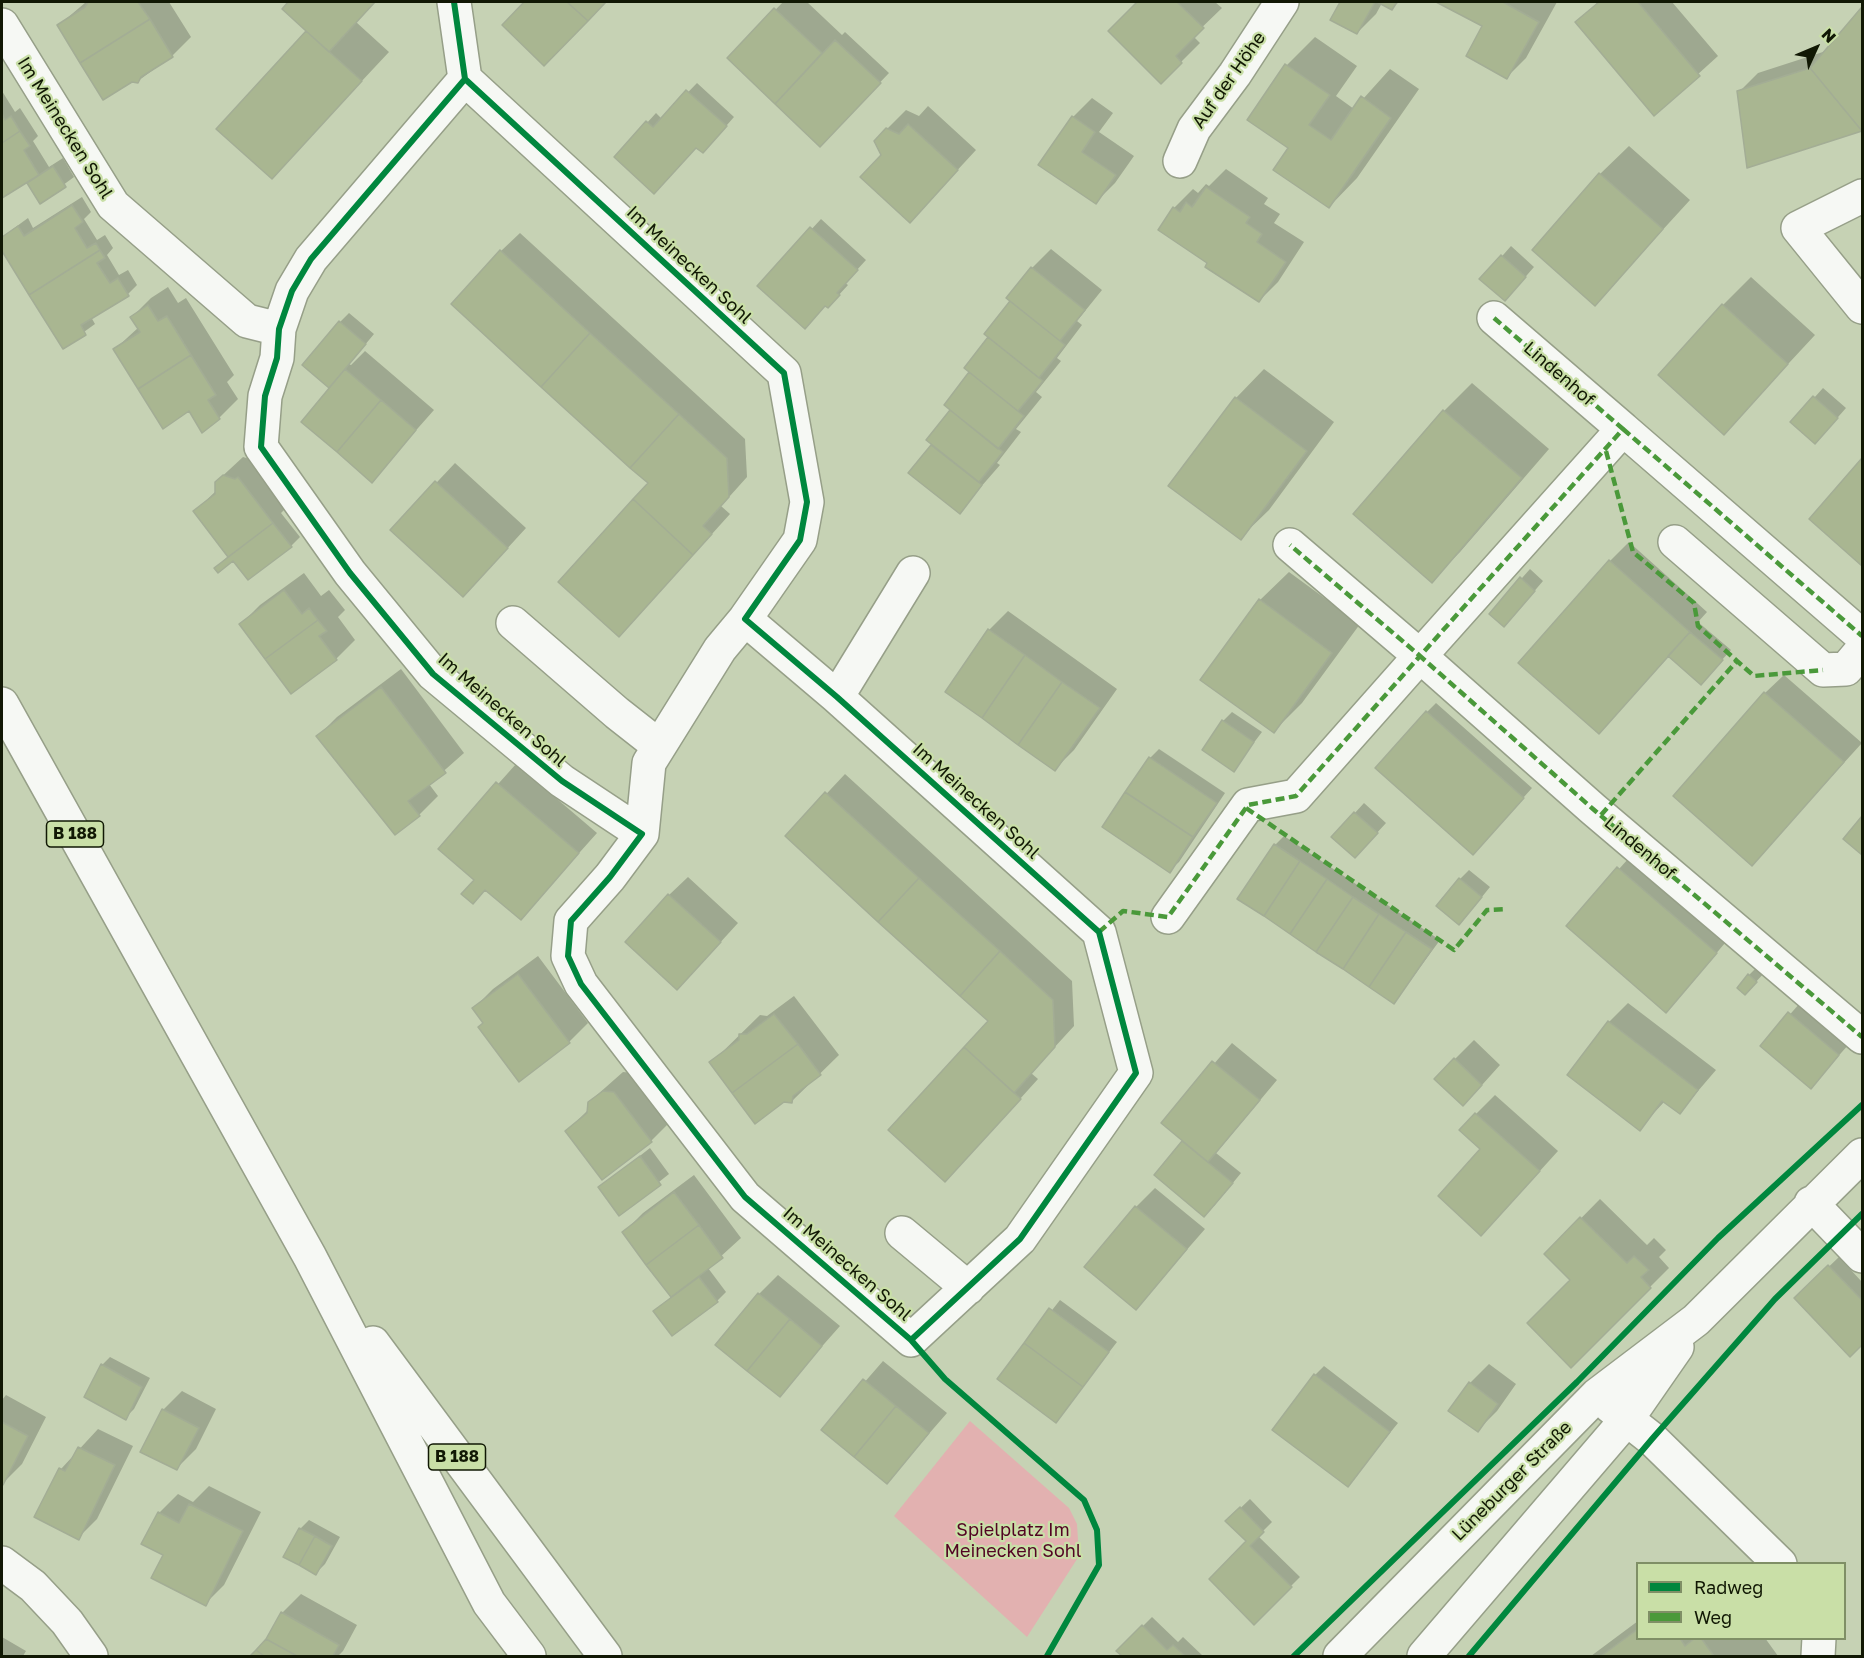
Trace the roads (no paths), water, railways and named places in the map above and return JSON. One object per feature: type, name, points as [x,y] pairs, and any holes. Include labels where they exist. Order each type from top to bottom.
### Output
[{"type":"street","points":[[454,2],[465,79]]},
{"type":"street","name":"Auf der Höhe","points":[[1180,161],[1194,129],[1235,74],[1282,2]]},
{"type":"street","name":"Im Meinecken Sohl","points":[[2,25],[113,205],[247,321],[279,329]]},
{"type":"street","name":"Im Meinecken Sohl","points":[[642,834],[562,781],[433,674],[350,573],[261,447],[265,396],[277,358],[279,329],[292,291],[311,259],[465,79],[784,373],[807,502],[800,540],[745,619],[720,649],[649,763],[642,834],[610,878],[571,921],[567,956],[581,984],[745,1197],[911,1340],[1020,1239],[1136,1073],[1099,932],[837,697],[745,619]]},
{"type":"street","points":[[1863,196],[1798,228],[1863,307]]},
{"type":"street","name":"Lindenhof","points":[[1494,318],[1863,636]]},
{"type":"street","points":[[1168,917],[1248,806],[1296,796],[1623,429]]},
{"type":"street","points":[[1675,542],[1823,670],[1846,669],[1863,650]]},
{"type":"street","name":"Lindenhof","points":[[1290,545],[1420,656],[1586,818],[1863,1037]]},
{"type":"street","points":[[837,697],[913,573]]},
{"type":"street","points":[[513,623],[617,713],[659,746]]},
{"type":"street","name":"B 188","points":[[2,704],[310,1257],[489,1603],[529,1656]]},
{"type":"street","name":"Lüneburger Straße","points":[[1340,1656],[1597,1395],[1696,1320],[1811,1203],[1863,1155]]},
{"type":"street","points":[[1811,1203],[1863,1256]]},
{"type":"street","points":[[902,1233],[968,1288]]},
{"type":"street","name":"B 188","points":[[310,1257],[605,1656]]},
{"type":"street","name":"Lüneburger Straße","points":[[1424,1656],[1626,1419],[1696,1320]]},
{"type":"street","points":[[1597,1395],[1652,1439],[1779,1562]]},
{"type":"street","points":[[2,1563],[33,1586],[67,1622],[91,1656]]},
{"type":"street","points":[[1818,1656],[1819,1640]]},
{"type":"park label","name":"Spielplatz Im Meinecken Sohl","points":[[1013,1540]]}]
